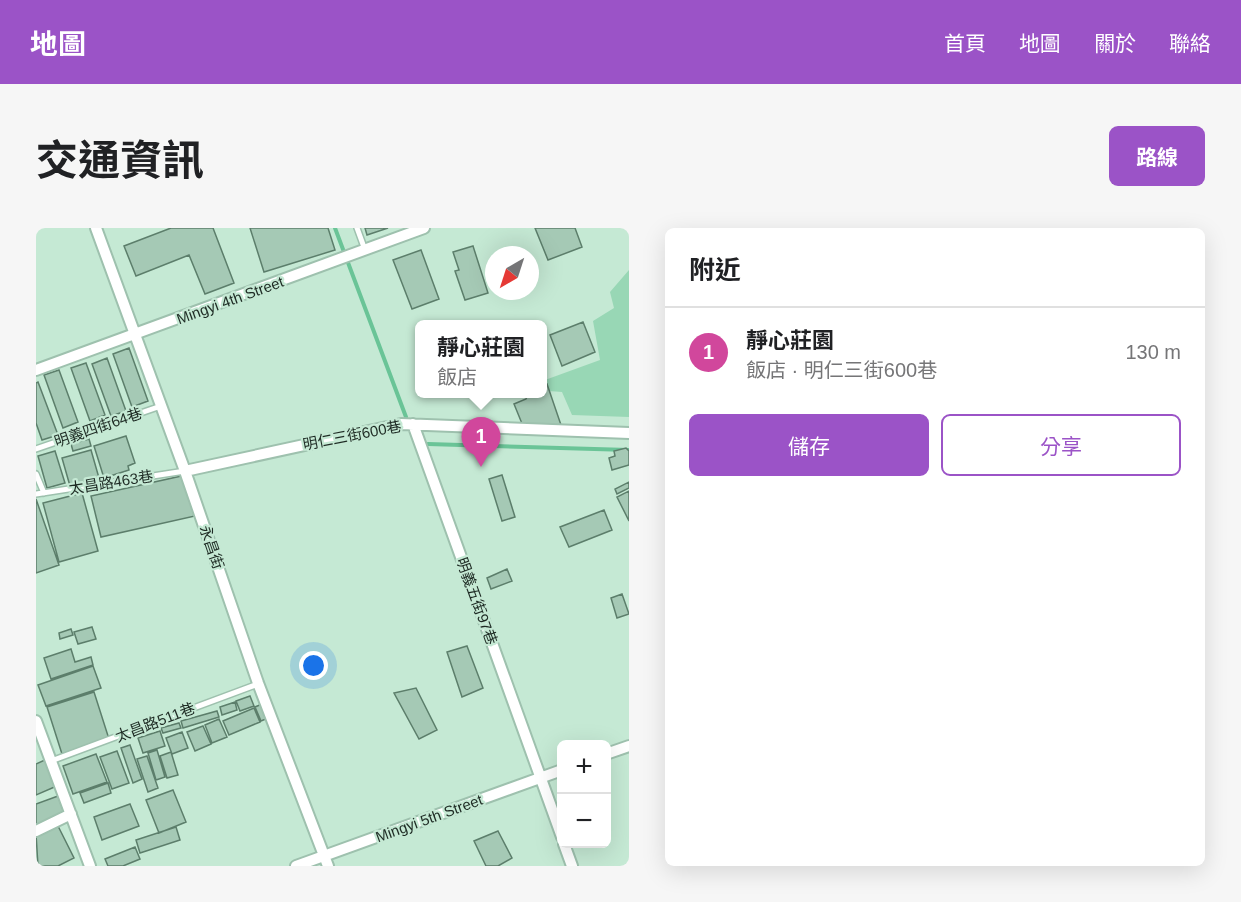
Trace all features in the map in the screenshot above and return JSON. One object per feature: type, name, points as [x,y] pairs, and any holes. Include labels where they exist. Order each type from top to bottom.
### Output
[{"type":"street","name":"永昌街","points":[[96,228],[185,471],[258,683],[326,861]]},
{"type":"street","name":"Mingyi 4th Street","points":[[36,370],[424,228]]},
{"type":"street","name":"明仁三街600巷","points":[[185,471],[401,424],[629,433]]},
{"type":"street","name":"明義五街97巷","points":[[413,424],[557,826]]},
{"type":"street","points":[[36,721],[90,866]]},
{"type":"street","points":[[611,752],[629,746]]},
{"type":"street","name":"Mingyi 5th Street","points":[[296,866],[326,861],[557,772]]},
{"type":"street","points":[[36,831],[71,814]]},
{"type":"street","points":[[566,848],[572,866]]},
{"type":"lane","points":[[357,228],[365,250]]},
{"type":"lane","name":"明義四街64巷","points":[[36,449],[161,406]]},
{"type":"lane","name":"太昌路463巷","points":[[36,494],[185,471]]},
{"type":"lane","points":[[36,474],[44,493]]},
{"type":"lane","name":"太昌路511巷","points":[[51,761],[258,683]]},
{"type":"green space","points":[[629,270],[629,417],[572,415],[562,392],[549,391],[547,379],[600,360],[593,321],[614,308],[610,292]]},
{"type":"building","points":[[171,228],[213,228],[234,283],[205,294],[189,255],[136,276],[124,246]]},
{"type":"building","points":[[250,228],[328,228],[335,250],[264,272]]},
{"type":"building","points":[[365,228],[388,228],[367,235]]},
{"type":"building","points":[[535,228],[575,228],[582,247],[548,260]]},
{"type":"building","points":[[473,246],[485,284],[485,294],[465,300],[455,271],[459,270],[453,252]]},
{"type":"building","points":[[421,250],[439,299],[412,309],[393,260]]},
{"type":"building","points":[[583,322],[595,352],[562,366],[550,335]]},
{"type":"building","points":[[129,348],[148,401],[132,407],[113,354]]},
{"type":"building","points":[[107,358],[126,411],[111,416],[92,364]]},
{"type":"building","points":[[86,363],[105,415],[90,421],[71,368]]},
{"type":"building","points":[[59,370],[78,422],[63,428],[44,375]]},
{"type":"building","points":[[38,382],[58,435],[42,440],[36,423],[36,383]]},
{"type":"building","points":[[547,384],[561,425],[523,426],[514,404],[526,399],[547,398]]},
{"type":"building","points":[[126,436],[135,463],[128,466],[129,470],[104,478],[94,446]]},
{"type":"building","points":[[89,439],[91,446],[73,451],[71,444]]},
{"type":"building","points":[[626,448],[629,451],[629,465],[612,470],[609,458],[615,456],[614,451]]},
{"type":"building","points":[[91,450],[99,478],[70,486],[62,458]]},
{"type":"building","points":[[55,451],[65,483],[47,488],[38,456]]},
{"type":"building","points":[[186,475],[195,516],[101,537],[91,496]]},
{"type":"building","points":[[502,475],[515,517],[502,521],[489,479]]},
{"type":"building","points":[[629,482],[629,488],[617,494],[615,489]]},
{"type":"building","points":[[629,491],[629,521],[617,497]]},
{"type":"building","points":[[82,493],[98,551],[59,562],[43,503]]},
{"type":"building","points":[[36,499],[59,565],[36,573]]},
{"type":"building","points":[[604,510],[612,530],[569,547],[560,527]]},
{"type":"building","points":[[507,569],[512,581],[491,589],[487,578]]},
{"type":"building","points":[[622,594],[629,614],[617,618],[611,598]]},
{"type":"building","points":[[92,627],[96,639],[78,644],[74,632]]},
{"type":"building","points":[[71,629],[73,635],[60,639],[59,633]]},
{"type":"building","points":[[467,646],[483,688],[462,697],[447,652]]},
{"type":"building","points":[[71,649],[75,662],[91,657],[93,665],[51,679],[44,658]]},
{"type":"building","points":[[93,666],[101,688],[46,706],[38,685]]},
{"type":"building","points":[[416,688],[437,730],[419,739],[394,693]]},
{"type":"building","points":[[94,692],[109,739],[62,754],[47,707]]},
{"type":"building","points":[[250,696],[254,706],[240,711],[236,701]]},
{"type":"building","points":[[235,702],[237,710],[222,715],[220,707]]},
{"type":"building","points":[[262,704],[268,718],[261,721],[255,707]]},
{"type":"building","points":[[254,708],[260,722],[229,735],[223,721]]},
{"type":"building","points":[[217,711],[219,717],[183,728],[181,721]]},
{"type":"building","points":[[219,719],[227,737],[212,743],[205,725]]},
{"type":"building","points":[[179,723],[181,728],[163,733],[161,728]]},
{"type":"building","points":[[203,726],[211,744],[195,751],[187,732]]},
{"type":"building","points":[[160,731],[165,746],[143,753],[138,738]]},
{"type":"building","points":[[182,732],[188,748],[172,754],[166,738]]},
{"type":"building","points":[[130,745],[142,779],[133,783],[121,748]]},
{"type":"building","points":[[157,750],[165,777],[156,780],[148,753]]},
{"type":"building","points":[[117,751],[129,783],[112,789],[100,757]]},
{"type":"building","points":[[171,752],[178,775],[167,778],[160,756]]},
{"type":"building","points":[[96,754],[107,782],[73,794],[63,766]]},
{"type":"building","points":[[147,756],[158,788],[148,792],[137,759]]},
{"type":"building","points":[[47,759],[59,785],[36,795],[36,764]]},
{"type":"building","points":[[108,783],[111,793],[84,803],[80,793]]},
{"type":"building","points":[[173,790],[186,822],[159,833],[146,800]]},
{"type":"building","points":[[58,796],[65,815],[36,825],[36,804]]},
{"type":"building","points":[[130,804],[139,826],[102,840],[94,817]]},
{"type":"building","points":[[57,824],[74,858],[58,866],[38,866],[36,834]]},
{"type":"building","points":[[176,827],[180,840],[140,853],[136,840]]},
{"type":"building","points":[[498,831],[512,858],[498,866],[486,866],[474,841]]},
{"type":"building","points":[[135,847],[140,859],[123,866],[108,866],[105,859]]},
{"type":"waterway","points":[[335,228],[406,417]]},
{"type":"waterway","points":[[428,444],[629,450]]},
{"type":"place","name":"靜心莊園","points":[[481,467]]}]
